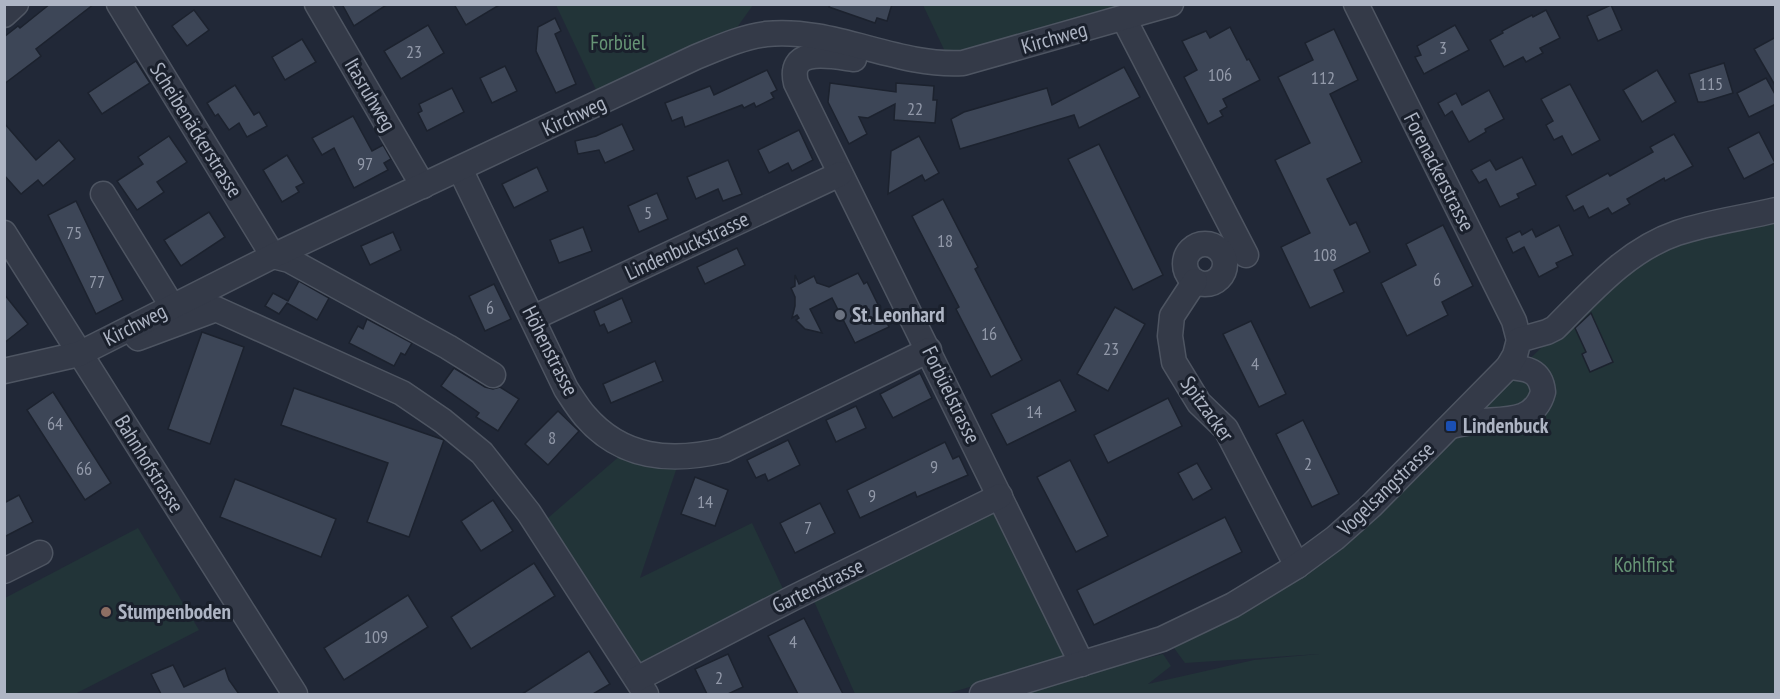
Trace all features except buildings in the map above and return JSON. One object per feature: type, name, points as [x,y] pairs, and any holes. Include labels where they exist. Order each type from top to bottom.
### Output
[{"type":"street","points":[[4,15],[16,4]]},
{"type":"street","name":"Scheibenäckerstrasse","points":[[119,4],[273,256]]},
{"type":"street","name":"Itasruhweg","points":[[317,4],[423,186]]},
{"type":"street","name":"Kirchweg","points":[[4,371],[79,354],[273,256],[696,57],[733,42],[765,34],[791,34],[832,40],[903,57],[945,64],[963,63],[1171,4]]},
{"type":"street","name":"Forenackerstrasse","points":[[1356,4],[1514,321],[1519,340]]},
{"type":"street","points":[[1124,19],[1246,255]]},
{"type":"street","name":"Forbüelstrasse","points":[[903,57],[888,63],[822,55],[800,61],[795,65],[793,72],[796,83],[840,174],[929,350],[1082,664]]},
{"type":"street","name":"Höhenstrasse","points":[[460,169],[566,389],[584,416],[607,437],[634,451],[669,458],[699,456],[724,450],[929,350]]},
{"type":"street","name":"Lindenbuckstrasse","points":[[533,318],[840,174]]},
{"type":"street","points":[[103,194],[172,306]]},
{"type":"street","points":[[1519,340],[1555,328],[1621,265],[1675,233],[1776,210]]},
{"type":"street","name":"Bahnhofstrasse","points":[[4,233],[295,694]]},
{"type":"street","points":[[273,256],[289,260],[448,346],[493,375]]},
{"type":"street","name":"Spitzacker","points":[[1195,280],[1172,316],[1170,336],[1174,362],[1200,403],[1226,429],[1297,566]]},
{"type":"street","points":[[127,328],[138,339],[216,309],[402,393],[443,421],[482,453],[529,513],[642,687]]},
{"type":"street","name":"Vogelsangstrasse","points":[[982,694],[1162,639],[1233,605],[1297,566],[1335,538],[1371,506],[1508,367],[1515,355],[1519,340]]},
{"type":"street","points":[[1450,426],[1525,417],[1537,406],[1544,392],[1539,377],[1527,369],[1508,367]]},
{"type":"street","name":"Gartenstrasse","points":[[642,687],[793,598],[1000,496]]},
{"type":"street","points":[[4,571],[40,553]]},
{"type":"green space","name":"Forbüel","points":[[556,5],[753,5],[733,33],[599,96]]},
{"type":"green space","points":[[923,5],[1152,5],[949,60]]},
{"type":"green space","name":"Kohlfirst","points":[[1775,218],[1775,694],[1009,694],[1163,654],[1171,666],[1148,684],[1254,660],[1319,654],[1185,663],[1174,648],[1323,560],[1613,278],[1672,242]]},
{"type":"green space","points":[[622,454],[677,467],[640,578],[752,523],[784,591],[639,671],[541,524]]},
{"type":"green space","points":[[997,507],[1072,657],[946,694],[855,694],[813,599]]},
{"type":"green space","name":"Stumpenboden","points":[[138,528],[199,630],[75,694],[5,694],[5,598]]},
{"type":"place","name":"St. Leonhard","points":[[840,315]]},
{"type":"place","name":"Lindenbuck","points":[[1451,426]]},
{"type":"place","name":"Stumpenboden","points":[[106,612]]}]
